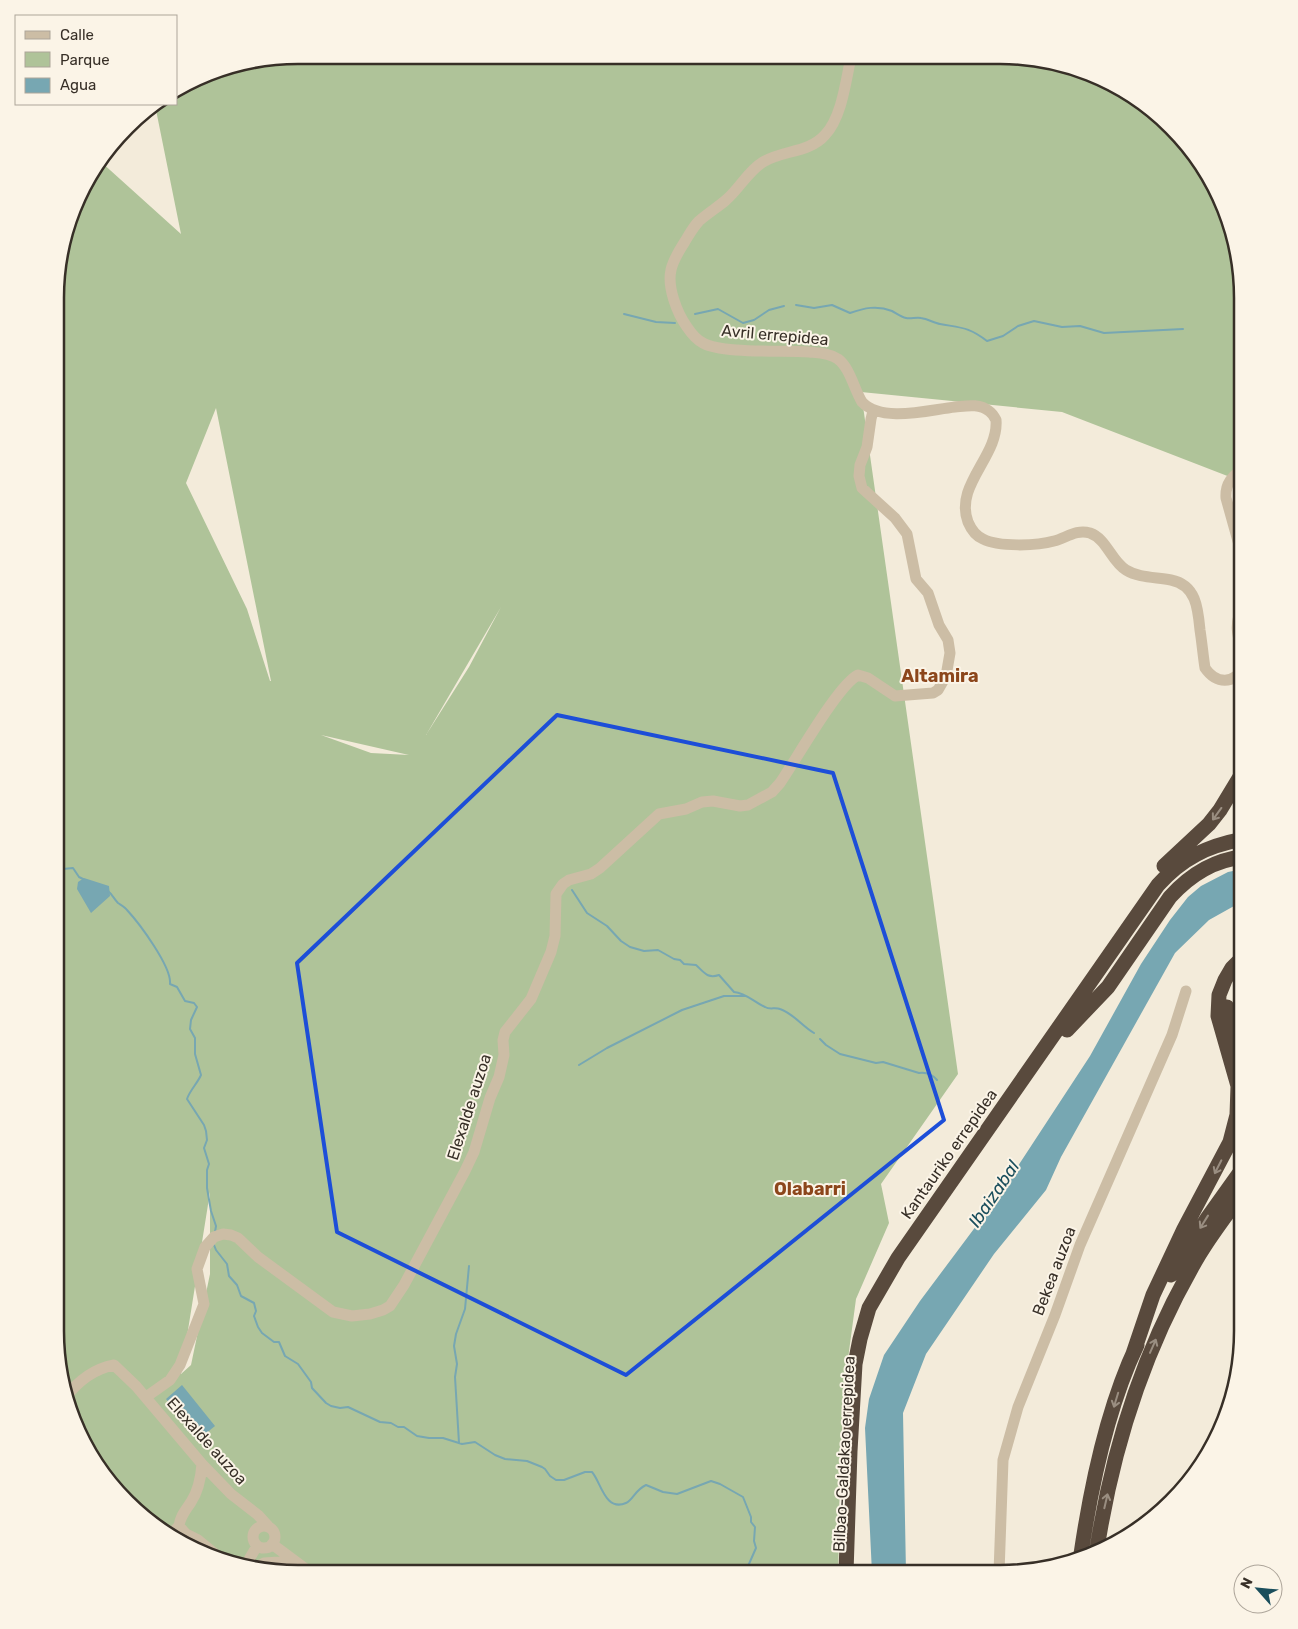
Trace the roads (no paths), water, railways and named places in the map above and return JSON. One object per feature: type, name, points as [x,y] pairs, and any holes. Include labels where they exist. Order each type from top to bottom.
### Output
[{"type":"highway","points":[[1108,956],[1146,888],[1159,870],[1209,824],[1234,787]]},
{"type":"highway","name":"Kantauriko errepidea","points":[[846,1565],[855,1364],[869,1308],[883,1281],[1158,885],[1169,872],[1181,863],[1200,852],[1234,841]]},
{"type":"highway","points":[[1068,1030],[1175,879],[1185,870],[1204,859],[1234,849]]},
{"type":"highway","points":[[1068,1030],[1108,987],[1170,896],[1193,875],[1208,866],[1234,858]]},
{"type":"highway","points":[[1234,966],[1224,980],[1219,995],[1218,1016],[1234,1072]]},
{"type":"highway","points":[[1234,983],[1228,996],[1227,1009],[1229,1023],[1234,1032]]},
{"type":"highway","name":"Bilbao-Galdakao errepidea","points":[[855,1565],[862,1397],[866,1353],[875,1314],[886,1290],[1068,1030]]},
{"type":"highway","points":[[1082,1550],[1086,1518],[1101,1450],[1119,1390],[1153,1295],[1184,1229],[1230,1142],[1234,1127]]},
{"type":"highway","points":[[1133,1354],[1170,1278],[1208,1217],[1234,1181]]},
{"type":"highway","points":[[1098,1544],[1117,1450],[1134,1394],[1151,1350],[1183,1284],[1200,1254],[1234,1205]]},
{"type":"highway","points":[[1183,1284],[1202,1266],[1234,1219]]},
{"type":"street","name":"Avril errepidea","points":[[849,64],[842,98],[828,132],[812,145],[770,158],[757,166],[727,200],[697,223],[677,256],[670,278],[675,302],[687,328],[702,343],[710,346],[738,349],[826,353],[844,365],[862,402],[874,410]]},
{"type":"street","points":[[874,410],[880,413],[897,414],[974,405],[989,410],[996,420],[996,435],[971,483],[966,506],[967,521],[975,533],[988,541],[1019,544],[1054,541],[1077,532],[1094,535],[1102,541],[1118,563],[1126,570],[1138,575],[1175,581],[1190,591],[1197,603],[1205,668],[1211,675],[1220,680],[1230,680],[1234,677]]},
{"type":"street","name":"Elexalde auzoa","points":[[146,1397],[170,1380],[180,1366],[204,1304],[197,1269],[206,1246],[214,1237],[223,1234],[238,1238],[258,1257],[333,1312],[352,1316],[370,1314],[390,1306],[404,1285],[474,1152],[490,1098],[499,1077],[504,1055],[503,1040],[505,1032],[531,999],[550,952],[555,936],[556,894],[563,884],[569,880],[591,874],[600,868],[659,814],[686,809],[702,802],[713,801],[740,806],[748,805],[772,792],[780,783],[841,691],[858,675],[868,678],[895,696],[932,693],[938,690],[946,676],[950,652],[948,640],[939,625],[928,593],[916,579],[907,534],[895,518],[862,488],[859,476],[874,410]]},
{"type":"street","points":[[1234,479],[1227,484],[1226,498],[1234,527]]},
{"type":"street","name":"Bekea auzoa","points":[[999,1565],[1003,1460],[1018,1407],[1055,1315],[1080,1245],[1172,1035],[1186,991]]},
{"type":"street","name":"Elexalde auzoa","points":[[72,1391],[82,1379],[106,1366],[114,1365],[146,1397],[202,1464],[231,1494],[258,1514],[268,1526]]},
{"type":"street","points":[[202,1464],[201,1480],[196,1494],[179,1520],[179,1526],[186,1534],[203,1545]]},
{"type":"street","points":[[175,1530],[179,1526]]},
{"type":"street","points":[[250,1561],[265,1546],[275,1534],[268,1526],[261,1526],[255,1530],[253,1540],[265,1546],[294,1561],[299,1565]]},
{"type":"street","points":[[261,1562],[265,1546]]},
{"type":"street","points":[[272,1564],[294,1561]]},
{"type":"water","points":[[1234,871],[1234,906],[1209,920],[1175,953],[1061,1157],[1046,1190],[994,1254],[926,1354],[903,1413],[906,1565],[872,1565],[865,1428],[869,1399],[884,1355],[920,1301],[997,1198],[1090,1056],[1141,964],[1170,920],[1188,897],[1201,886]]},
{"type":"water","points":[[84,878],[109,886],[110,896],[91,913],[77,889],[78,882]]},
{"type":"water","points":[[182,1385],[215,1426],[199,1439],[166,1399]]},
{"type":"waterway","points":[[796,305],[814,308],[832,305],[850,313],[865,309],[881,308],[906,318],[921,318],[965,329],[987,341],[1003,336],[1018,326],[1034,321],[1062,327],[1080,326],[1104,333],[1183,329]]},
{"type":"waterway","points":[[695,314],[718,309],[743,323],[754,320],[769,310],[784,306]]},
{"type":"waterway","points":[[624,314],[656,322],[675,323]]},
{"type":"waterway","points":[[64,869],[73,868],[79,877],[83,879]]},
{"type":"waterway","points":[[572,890],[587,913],[607,926],[621,941],[630,947],[644,951],[658,950],[674,959],[680,960],[684,964],[696,965],[711,976],[719,975],[734,992],[746,996],[767,1008],[778,1008],[785,1011],[814,1033]]},
{"type":"waterway","points":[[108,891],[132,916],[154,946],[166,967],[170,984],[177,987],[185,1001],[194,1003],[197,1007],[191,1020],[190,1029],[195,1038],[195,1054],[201,1075],[187,1099],[206,1131],[207,1140],[204,1148],[209,1164],[207,1188],[216,1226],[215,1232]]},
{"type":"waterway","points":[[579,1065],[607,1048],[682,1010],[724,996],[745,996]]},
{"type":"waterway","points":[[820,1039],[840,1054],[876,1063],[883,1062],[919,1073],[926,1073],[937,1080]]},
{"type":"waterway","points":[[214,1245],[227,1264],[229,1276],[237,1285],[241,1296],[254,1303],[256,1311],[254,1316],[262,1333],[274,1342],[279,1342],[285,1356],[298,1364],[311,1382],[312,1388],[331,1406],[348,1407],[380,1422],[404,1427],[417,1436],[443,1438],[462,1444],[475,1442],[505,1459],[527,1461],[542,1467],[556,1480],[564,1480],[585,1472],[592,1472],[608,1500],[619,1505],[628,1502],[646,1485],[663,1492],[677,1494],[711,1481],[720,1484],[743,1497],[751,1517],[751,1522],[755,1527],[754,1541],[756,1548],[749,1565]]},
{"type":"waterway","points":[[459,1443],[455,1377],[457,1364],[454,1346],[456,1334],[465,1309],[469,1266]]},
{"type":"district","name":"Altamira","points":[[940,676]]},
{"type":"district","name":"Olabarri","points":[[810,1189]]},
{"type":"water label","name":"Ibaizabal","points":[[994,1194]]}]
